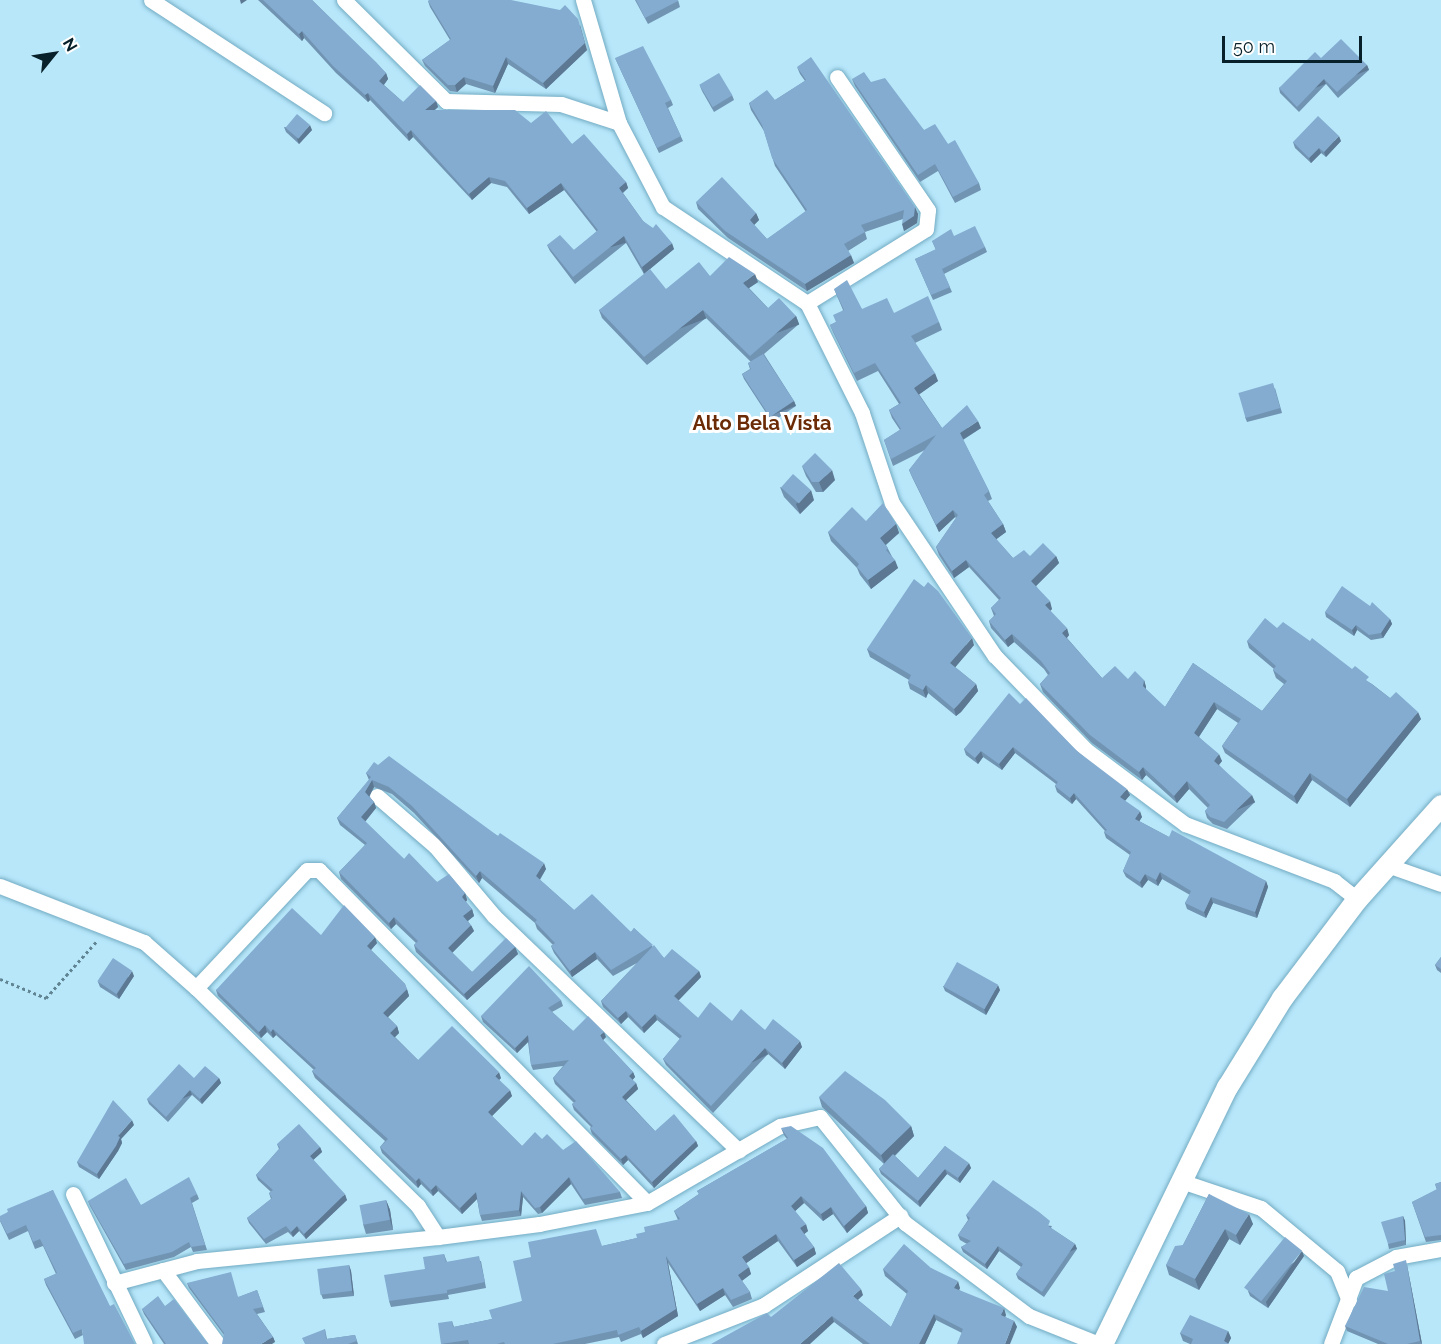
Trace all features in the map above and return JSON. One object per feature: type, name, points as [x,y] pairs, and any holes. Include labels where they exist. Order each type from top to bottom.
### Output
[{"type":"main road","points":[[1100,1344],[1227,1087],[1282,998],[1357,899],[1441,805]]},
{"type":"street","points":[[151,0],[324,113]]},
{"type":"street","points":[[344,0],[446,102],[561,104],[618,123]]},
{"type":"street","points":[[583,0],[618,123],[663,207],[807,303],[862,413],[892,502],[995,656],[1086,750],[1185,824],[1334,881],[1357,899]]},
{"type":"street","points":[[807,303],[926,229],[928,210],[837,77]]},
{"type":"street","points":[[377,796],[435,846],[494,916],[739,1151]]},
{"type":"street","points":[[1387,865],[1441,884]]},
{"type":"street","points":[[196,987],[307,870],[319,870],[647,1203]]},
{"type":"street","points":[[0,886],[144,942],[196,987],[418,1206],[438,1237]]},
{"type":"street","points":[[114,1283],[197,1261],[438,1237],[539,1224],[647,1203],[780,1126],[820,1117],[900,1216],[1029,1316],[1100,1344]]},
{"type":"street","points":[[1181,1181],[1261,1208],[1337,1271],[1356,1278]]},
{"type":"street","points":[[73,1194],[145,1344]]},
{"type":"street","points":[[664,1344],[764,1305],[900,1216]]},
{"type":"street","points":[[1331,1344],[1356,1278],[1396,1257],[1441,1249]]},
{"type":"street","points":[[162,1270],[218,1344]]},
{"type":"street","points":[[1337,1271],[1349,1301]]},
{"type":"path","points":[[0,979],[46,998],[109,928]]},
{"type":"building","points":[[263,0],[312,0],[386,73],[379,81],[403,102],[420,85],[436,101],[425,110],[515,110],[531,123],[546,111],[572,144],[584,134],[626,182],[619,188],[643,221],[653,228],[656,224],[672,243],[642,267],[624,236],[573,277],[547,245],[560,235],[574,250],[598,230],[561,183],[527,208],[505,181],[489,177],[469,194],[411,130],[407,134],[368,93],[365,95],[333,66],[302,31],[299,34]]},
{"type":"building","points":[[429,0],[511,0],[560,10],[565,5],[578,19],[585,43],[543,83],[506,57],[493,86],[464,77],[455,85],[448,85],[422,60],[451,39]]},
{"type":"building","points":[[636,0],[678,0],[678,1],[645,18]]},
{"type":"building","points":[[1341,39],[1367,65],[1337,92],[1324,79],[1297,107],[1279,88],[1315,52],[1321,58]]},
{"type":"building","points":[[643,46],[671,100],[665,103],[681,136],[657,148],[615,58]]},
{"type":"building","points":[[811,57],[915,207],[914,216],[902,224],[904,210],[861,225],[865,232],[844,244],[851,255],[805,284],[725,231],[696,202],[722,177],[756,213],[750,220],[767,239],[807,210],[772,158],[762,125],[749,103],[767,90],[775,100],[806,80],[797,67]]},
{"type":"building","points":[[864,72],[871,82],[885,78],[924,130],[935,124],[948,144],[955,140],[979,183],[953,197],[935,164],[918,175],[852,79]]},
{"type":"building","points":[[719,73],[732,95],[713,107],[699,85]]},
{"type":"building","points":[[297,114],[310,125],[298,139],[285,128]]},
{"type":"building","points":[[1318,116],[1339,136],[1324,152],[1319,148],[1309,158],[1293,142]]},
{"type":"building","points":[[975,226],[985,247],[942,269],[950,287],[931,295],[915,259],[936,249],[932,241],[951,229],[954,236]]},
{"type":"building","points":[[729,257],[755,274],[743,283],[768,308],[779,298],[796,316],[750,356],[703,310],[644,357],[599,310],[650,269],[666,289],[699,262],[710,276]]},
{"type":"building","points":[[847,280],[862,309],[887,298],[894,313],[928,296],[939,322],[911,336],[935,373],[914,388],[942,428],[967,405],[978,421],[960,433],[989,491],[984,495],[1003,524],[991,533],[1013,558],[1024,550],[1030,556],[1043,543],[1056,556],[1031,581],[1050,601],[1045,605],[1067,628],[1062,633],[1102,678],[1115,666],[1128,679],[1135,671],[1144,680],[1143,686],[1165,707],[1193,663],[1262,711],[1287,681],[1273,670],[1276,666],[1247,641],[1265,618],[1277,628],[1283,622],[1310,641],[1312,638],[1352,669],[1355,666],[1369,677],[1366,680],[1390,698],[1396,692],[1418,712],[1347,799],[1310,773],[1294,796],[1222,746],[1241,719],[1214,702],[1194,733],[1219,754],[1214,761],[1252,795],[1224,822],[1210,817],[1205,811],[1210,805],[1187,781],[1174,796],[1143,767],[1139,772],[1090,735],[1040,684],[1050,673],[1041,661],[1012,634],[1005,640],[989,621],[996,614],[991,608],[1001,598],[966,560],[952,571],[936,547],[958,515],[953,510],[936,525],[909,470],[936,435],[891,459],[884,440],[901,429],[889,410],[901,403],[875,363],[854,373],[830,325],[836,322],[833,315],[844,310],[834,289]]},
{"type":"building","points":[[763,354],[794,401],[770,417],[742,374],[751,369],[748,363]]},
{"type":"building","points":[[1273,383],[1280,408],[1246,418],[1238,393]]},
{"type":"building","points":[[815,453],[832,470],[819,482],[812,482],[802,466]]},
{"type":"building","points":[[793,474],[811,490],[799,503],[781,487]]},
{"type":"building","points":[[883,503],[896,524],[880,538],[888,548],[886,550],[895,560],[868,580],[857,567],[859,564],[828,532],[852,507],[866,521]]},
{"type":"building","points":[[914,579],[924,587],[928,582],[938,591],[972,638],[950,663],[976,684],[954,709],[926,685],[923,690],[908,682],[911,675],[867,649]]},
{"type":"building","points":[[1342,586],[1370,606],[1372,602],[1390,619],[1381,633],[1369,635],[1356,625],[1352,630],[1325,612]]},
{"type":"building","points":[[1009,693],[1020,704],[1026,698],[1077,751],[1127,789],[1120,797],[1140,811],[1135,819],[1169,837],[1172,830],[1266,881],[1255,912],[1211,897],[1204,912],[1185,903],[1191,891],[1160,872],[1156,880],[1145,874],[1140,882],[1123,871],[1131,852],[1104,832],[1107,830],[1074,793],[1070,798],[1055,786],[1058,782],[1013,747],[999,764],[981,751],[975,758],[964,749]]},
{"type":"building","points":[[389,756],[498,836],[500,833],[544,863],[536,876],[574,910],[592,894],[631,932],[634,928],[653,945],[611,970],[595,952],[570,971],[551,946],[555,943],[535,922],[537,920],[480,871],[476,876],[412,806],[389,787],[372,780],[365,792],[374,802],[361,817],[404,859],[409,853],[437,882],[449,874],[465,893],[462,897],[472,909],[463,916],[471,925],[448,948],[472,972],[506,938],[515,947],[464,994],[414,945],[418,941],[394,917],[389,923],[339,872],[367,843],[337,818],[371,777],[366,773],[374,762],[378,765]]},
{"type":"building","points":[[344,905],[375,937],[367,946],[405,984],[407,989],[383,1013],[397,1026],[390,1033],[418,1060],[452,1026],[499,1072],[495,1076],[510,1090],[488,1112],[522,1146],[535,1132],[542,1139],[547,1134],[563,1150],[576,1141],[620,1192],[583,1199],[569,1177],[540,1207],[535,1208],[521,1191],[519,1210],[480,1215],[476,1192],[460,1208],[436,1185],[431,1190],[419,1178],[416,1181],[380,1147],[388,1139],[312,1071],[316,1068],[273,1029],[271,1032],[265,1025],[259,1032],[216,990],[292,908],[321,935]]},
{"type":"building","points":[[654,945],[664,958],[672,949],[699,971],[674,996],[698,1018],[710,1002],[732,1021],[741,1009],[765,1030],[773,1019],[800,1041],[782,1063],[765,1048],[711,1106],[663,1059],[682,1036],[655,1014],[642,1027],[626,1011],[618,1018],[601,1001]]},
{"type":"building","points":[[1441,957],[1441,969],[1435,965]]},
{"type":"building","points":[[113,958],[132,971],[116,994],[97,981]]},
{"type":"building","points":[[957,962],[998,985],[985,1009],[943,986]]},
{"type":"building","points":[[529,966],[561,1000],[548,1008],[573,1031],[588,1016],[604,1032],[600,1035],[603,1040],[633,1072],[629,1076],[636,1083],[622,1097],[655,1131],[674,1114],[696,1141],[652,1182],[626,1155],[621,1159],[590,1128],[593,1126],[572,1104],[576,1101],[553,1078],[569,1060],[531,1065],[528,1035],[515,1048],[481,1016]]},
{"type":"building","points":[[179,1064],[194,1078],[205,1066],[219,1078],[200,1099],[190,1090],[166,1117],[147,1099]]},
{"type":"building","points":[[845,1071],[885,1100],[911,1126],[881,1155],[819,1097]]},
{"type":"building","points":[[113,1100],[132,1120],[118,1136],[120,1137],[116,1146],[97,1174],[77,1162]]},
{"type":"building","points":[[299,1124],[320,1147],[310,1156],[345,1194],[304,1234],[297,1226],[291,1232],[286,1226],[264,1239],[247,1218],[272,1198],[269,1193],[273,1190],[256,1175],[280,1148],[277,1144]]},
{"type":"building","points":[[791,1126],[823,1148],[866,1206],[844,1226],[831,1207],[821,1214],[801,1196],[791,1206],[806,1224],[800,1228],[814,1247],[794,1260],[776,1234],[742,1257],[749,1267],[738,1275],[750,1292],[731,1300],[723,1288],[697,1304],[666,1256],[676,1309],[641,1331],[639,1327],[618,1335],[617,1330],[553,1344],[505,1344],[504,1342],[469,1344],[468,1340],[441,1344],[438,1323],[452,1321],[453,1327],[492,1319],[489,1310],[522,1301],[513,1261],[531,1257],[528,1242],[596,1229],[602,1246],[637,1238],[636,1234],[645,1232],[644,1227],[680,1219],[674,1211],[699,1194],[697,1191],[788,1138],[781,1128]]},
{"type":"building","points":[[945,1146],[969,1163],[958,1178],[945,1169],[918,1201],[879,1169],[893,1154],[918,1178]]},
{"type":"building","points":[[189,1177],[197,1194],[190,1198],[205,1245],[191,1247],[189,1242],[172,1252],[124,1264],[88,1201],[126,1178],[141,1205]]},
{"type":"building","points":[[993,1180],[1039,1212],[1050,1221],[1048,1226],[1075,1244],[1042,1292],[1016,1274],[1023,1264],[998,1246],[985,1264],[961,1247],[971,1241],[958,1235],[970,1218],[966,1215]]},
{"type":"building","points":[[1441,1182],[1441,1235],[1425,1237],[1412,1202],[1437,1189],[1435,1184]]},
{"type":"building","points":[[53,1190],[110,1306],[114,1304],[135,1344],[84,1344],[82,1329],[73,1333],[44,1279],[57,1273],[40,1239],[33,1242],[26,1225],[7,1234],[0,1216],[8,1212],[7,1209]]},
{"type":"building","points":[[1209,1194],[1249,1214],[1236,1235],[1225,1229],[1195,1279],[1166,1265],[1175,1246],[1183,1245]]},
{"type":"building","points":[[386,1200],[390,1220],[363,1225],[359,1205]]},
{"type":"building","points":[[1403,1216],[1405,1240],[1388,1244],[1381,1222]]},
{"type":"building","points":[[1285,1237],[1302,1251],[1261,1301],[1244,1288]]},
{"type":"building","points":[[904,1244],[931,1268],[958,1281],[954,1288],[1004,1308],[1001,1315],[1014,1321],[1005,1344],[957,1344],[963,1329],[934,1314],[919,1344],[870,1344],[832,1316],[800,1344],[711,1344],[767,1313],[771,1317],[839,1263],[861,1289],[853,1296],[891,1327],[908,1291],[883,1269]]},
{"type":"building","points":[[444,1254],[446,1262],[479,1256],[485,1282],[447,1290],[447,1293],[389,1301],[384,1275],[425,1269],[423,1257]]},
{"type":"building","points":[[1406,1260],[1420,1341],[1388,1344],[1345,1326],[1364,1287],[1388,1291],[1384,1274],[1395,1271],[1393,1264]]},
{"type":"building","points":[[349,1265],[352,1291],[320,1295],[317,1269]]},
{"type":"building","points":[[231,1272],[238,1297],[257,1290],[263,1307],[253,1309],[273,1337],[261,1344],[222,1344],[224,1333],[187,1283]]},
{"type":"building","points":[[158,1296],[165,1306],[174,1299],[208,1344],[166,1344],[142,1309]]},
{"type":"building","points":[[1190,1315],[1228,1331],[1224,1341],[1229,1344],[1191,1344],[1193,1339],[1180,1333]]},
{"type":"building","points":[[325,1329],[326,1339],[355,1335],[357,1341],[348,1344],[305,1344],[302,1338]]},
{"type":"district","name":"Alto Bela Vista","points":[[762,423]]}]
